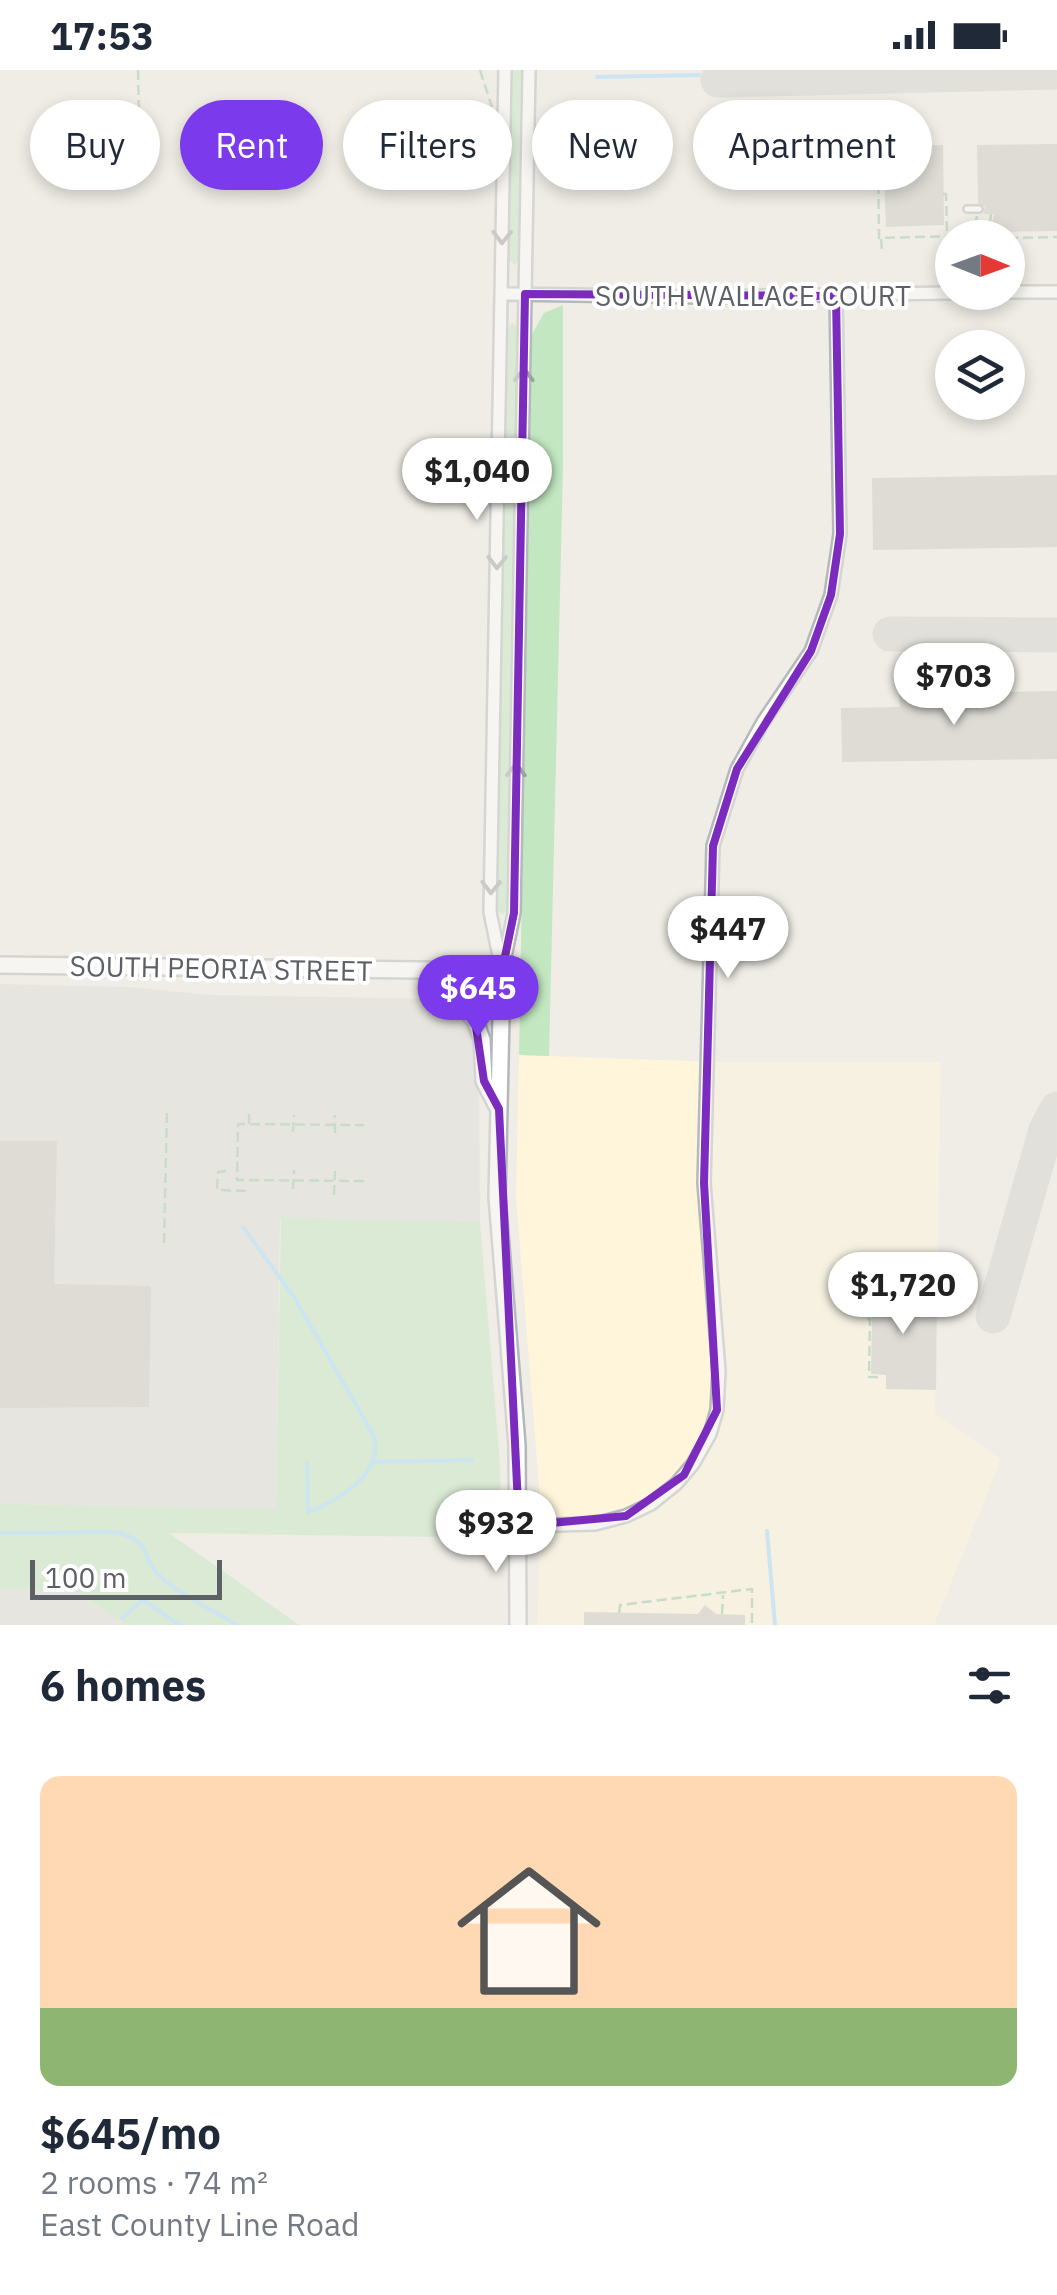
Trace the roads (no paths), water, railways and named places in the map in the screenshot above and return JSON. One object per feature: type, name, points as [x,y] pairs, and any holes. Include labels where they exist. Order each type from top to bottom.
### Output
[{"type":"main road","name":"SOUTH PEORIA STREET","points":[[0,964],[502,971]]},
{"type":"main road","points":[[428,970],[441,996],[460,1004],[475,1020],[482,1040],[484,1080],[499,1110]]},
{"type":"main road","points":[[502,971],[497,1197],[518,1446],[518,1625]]},
{"type":"street","points":[[502,971],[490,912],[505,70]]},
{"type":"street","points":[[502,971],[514,913],[529,70]]},
{"type":"street","name":"SOUTH WALLACE COURT","points":[[1025,292],[1057,292]]},
{"type":"street","name":"SOUTH WALLACE COURT","points":[[502,294],[935,294]]},
{"type":"street","points":[[519,1526],[594,1524],[639,1510],[668,1492],[684,1475],[714,1425],[720,1371],[704,1183],[713,846],[737,769],[762,722],[811,652],[836,576],[840,534],[836,296]]},
{"type":"lane","points":[[967,210],[978,212]]},
{"type":"waterway","points":[[597,77],[699,75]]},
{"type":"waterway","points":[[243,1227],[294,1297],[374,1436],[372,1463],[365,1474],[345,1493],[308,1512],[307,1463]]},
{"type":"waterway","points":[[372,1462],[472,1460]]},
{"type":"waterway","points":[[767,1531],[775,1625]]},
{"type":"waterway","points":[[0,1533],[116,1532],[128,1536],[142,1545],[153,1569],[168,1583],[237,1625]]},
{"type":"waterway","points":[[122,1618],[143,1600],[180,1625]]}]
